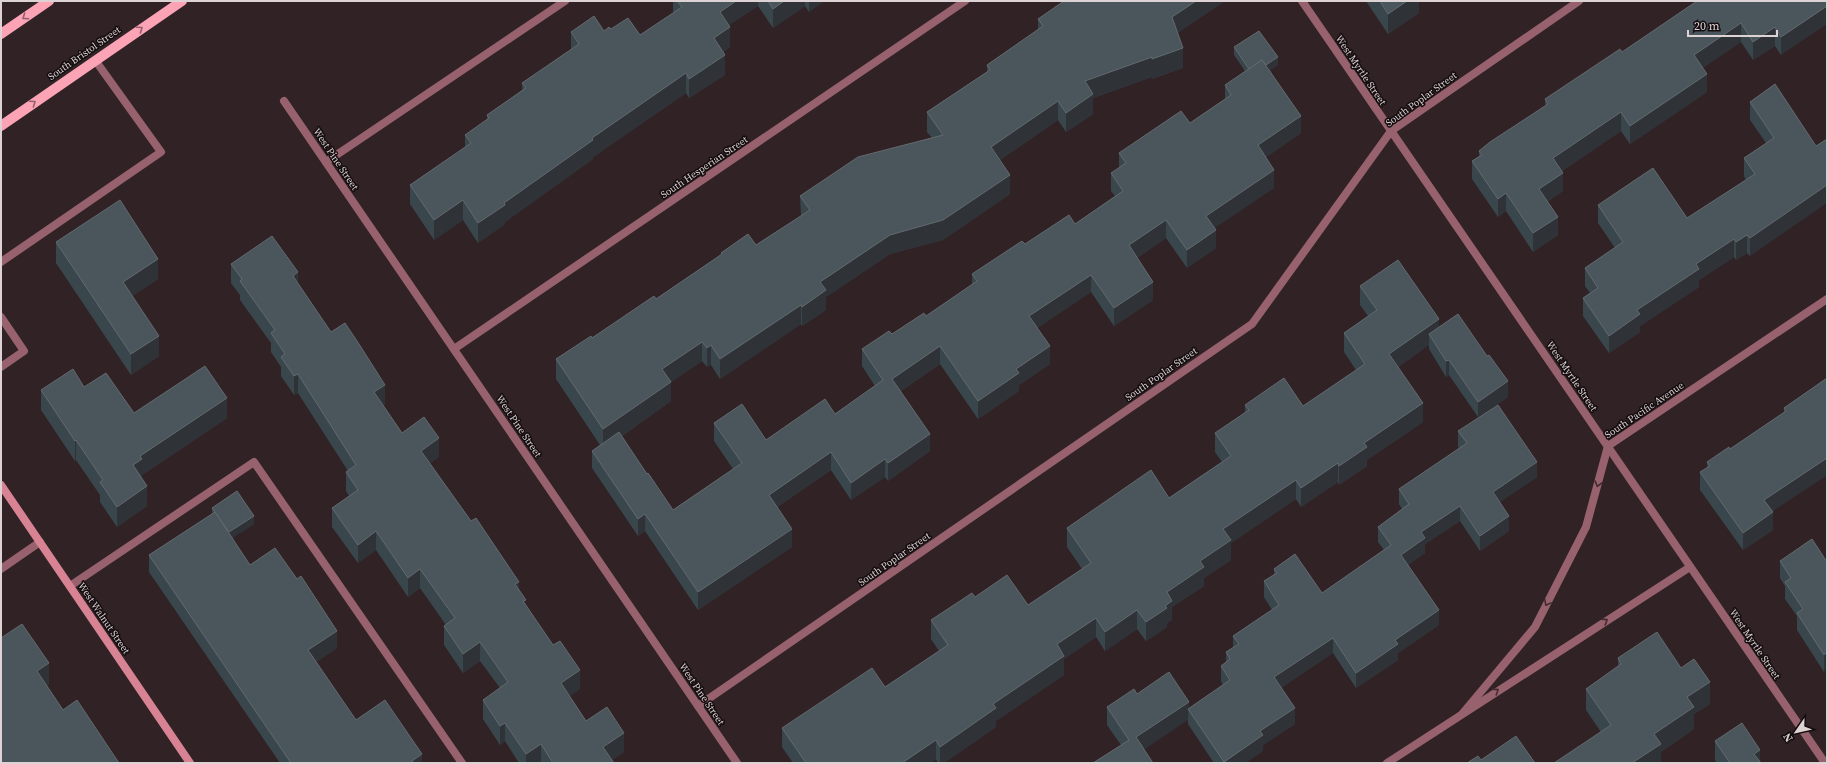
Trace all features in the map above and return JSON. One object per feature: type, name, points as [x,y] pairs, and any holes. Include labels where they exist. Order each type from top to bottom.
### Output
[{"type":"main road","points":[[1,34],[49,1]]},
{"type":"main road","name":"South Bristol Street","points":[[1,126],[182,1]]},
{"type":"street","points":[[326,162],[565,1]]},
{"type":"street","name":"South Hesperian Street","points":[[454,349],[965,1]]},
{"type":"street","name":"West Myrtle Street","points":[[1302,1],[1825,763]]},
{"type":"street","name":"South Poplar Street","points":[[698,706],[1252,324],[1392,131],[1579,1]]},
{"type":"street","points":[[1,262],[161,152],[95,60]]},
{"type":"street","name":"West Pine Street","points":[[284,101],[737,763]]},
{"type":"street","name":"South Pacific Avenue","points":[[1463,713],[1535,627],[1586,527],[1608,446],[1827,299]]},
{"type":"street","points":[[1,317],[24,351],[1,367]]},
{"type":"street","points":[[70,586],[254,462],[462,763]]},
{"type":"street","name":"West Walnut Street","points":[[1,485],[190,763]]},
{"type":"street","points":[[1,569],[40,542]]},
{"type":"street","name":"South Pacific Avenue","points":[[1387,763],[1690,567]]},
{"type":"building","points":[[677,1],[736,1],[720,12],[730,27],[714,38],[725,55],[689,79],[686,73],[592,138],[593,140],[504,203],[505,205],[478,223],[463,200],[434,220],[410,185],[471,143],[465,135],[489,118],[487,115],[526,88],[522,83],[579,44],[571,32],[594,16],[604,31],[609,27],[611,29],[628,18],[640,35],[682,7]]},
{"type":"building","points":[[768,1],[784,1],[773,9]]},
{"type":"building","points":[[1064,1],[1196,1],[1172,17],[1183,48],[1152,59],[1152,57],[1085,81],[1093,94],[1066,113],[1058,101],[991,147],[1010,175],[943,220],[890,235],[820,282],[826,290],[720,359],[711,345],[707,348],[702,342],[662,369],[671,382],[603,429],[556,359],[591,336],[592,338],[654,296],[656,299],[722,254],[721,253],[748,234],[756,245],[810,210],[800,196],[858,157],[943,135],[927,112],[990,70],[987,65],[1043,26],[1038,19]]},
{"type":"building","points":[[1380,1],[1407,1],[1388,14]]},
{"type":"building","points":[[1697,1],[1827,1],[1827,6],[1781,37],[1775,27],[1753,42],[1741,23],[1694,55],[1707,74],[1630,126],[1621,112],[1553,158],[1563,173],[1539,189],[1558,217],[1533,233],[1506,193],[1498,199],[1472,161],[1482,155],[1479,151],[1490,142],[1548,104],[1545,99],[1620,49],[1622,52]]},
{"type":"building","points":[[1259,31],[1278,57],[1266,65],[1262,60],[1249,69],[1234,47]]},
{"type":"building","points":[[1262,60],[1301,116],[1258,145],[1274,170],[1206,216],[1216,230],[1187,250],[1166,220],[1129,245],[1153,282],[1114,308],[1091,275],[1029,316],[1050,346],[1016,369],[1019,373],[978,401],[940,346],[892,379],[930,434],[888,463],[885,459],[851,483],[831,452],[769,495],[792,529],[698,592],[645,514],[638,519],[592,451],[619,432],[673,510],[742,463],[714,423],[742,404],[766,440],[825,399],[835,414],[883,380],[862,349],[889,331],[892,334],[924,313],[926,316],[977,281],[972,274],[1022,241],[1025,244],[1069,215],[1075,224],[1123,191],[1111,173],[1126,163],[1119,153],[1181,111],[1190,123],[1231,95],[1225,85]]},
{"type":"building","points":[[1775,84],[1816,146],[1827,139],[1827,185],[1750,238],[1747,235],[1736,242],[1734,239],[1696,264],[1699,269],[1637,310],[1640,314],[1609,336],[1583,298],[1598,288],[1585,268],[1623,242],[1598,205],[1653,168],[1687,218],[1755,174],[1744,158],[1774,138],[1750,102]]},
{"type":"building","points":[[120,200],[158,259],[123,282],[159,336],[131,354],[56,242]]},
{"type":"building","points":[[272,236],[298,272],[293,276],[331,332],[345,323],[359,344],[385,385],[374,392],[402,433],[424,417],[439,438],[421,451],[471,521],[476,518],[519,582],[515,584],[526,600],[523,601],[553,645],[560,641],[580,670],[561,683],[586,721],[607,707],[624,733],[603,747],[614,763],[553,763],[541,744],[526,754],[505,723],[500,726],[483,700],[508,682],[480,642],[463,654],[444,626],[455,618],[420,569],[408,578],[376,531],[358,545],[332,508],[358,490],[346,472],[356,465],[298,374],[294,376],[281,357],[285,354],[271,333],[275,330],[240,281],[242,279],[231,264]]},
{"type":"building","points":[[1398,260],[1439,319],[1389,354],[1423,403],[1364,443],[1367,447],[1339,466],[1338,463],[1301,488],[1296,480],[1223,529],[1231,540],[1200,561],[1204,567],[1167,592],[1172,601],[1165,606],[1167,608],[1146,622],[1137,610],[1105,632],[1096,618],[1057,644],[1064,656],[993,704],[996,708],[940,747],[936,740],[902,763],[806,763],[782,728],[872,668],[885,687],[948,645],[931,620],[972,593],[975,597],[1007,575],[1028,605],[1091,563],[1067,528],[1151,470],[1169,498],[1231,456],[1215,433],[1249,410],[1245,405],[1284,378],[1303,406],[1365,364],[1344,333],[1377,310],[1360,286]]},
{"type":"building","points":[[1458,314],[1487,356],[1489,355],[1508,381],[1478,402],[1449,360],[1446,361],[1429,334]]},
{"type":"building","points":[[205,366],[227,398],[140,456],[142,459],[133,465],[147,486],[117,507],[100,482],[103,480],[41,390],[73,369],[84,387],[106,373],[134,413]]},
{"type":"building","points":[[1827,378],[1827,458],[1764,500],[1773,512],[1743,533],[1700,472],[1710,466],[1707,462],[1729,447],[1730,449],[1786,411],[1784,408]]},
{"type":"building","points":[[1498,405],[1537,462],[1493,492],[1509,516],[1480,536],[1460,506],[1421,532],[1425,538],[1401,555],[1439,610],[1395,640],[1398,644],[1356,673],[1333,638],[1274,677],[1295,708],[1260,731],[1263,735],[1224,762],[1188,709],[1230,680],[1221,666],[1230,659],[1226,652],[1239,644],[1233,636],[1279,605],[1264,581],[1277,573],[1274,569],[1295,554],[1322,593],[1391,545],[1378,527],[1409,504],[1399,489],[1467,443],[1458,431]]},
{"type":"building","points":[[237,491],[254,516],[229,532],[212,508]]},
{"type":"building","points":[[215,512],[250,565],[275,548],[297,579],[301,576],[337,631],[308,650],[356,720],[385,700],[422,754],[412,761],[413,763],[291,763],[149,555]]},
{"type":"building","points":[[1812,539],[1827,562],[1827,652],[1824,655],[1797,613],[1803,609],[1785,582],[1791,578],[1780,561]]},
{"type":"building","points":[[22,624],[49,663],[37,671],[63,710],[77,700],[119,763],[1,763],[1,638]]},
{"type":"building","points":[[1657,632],[1681,668],[1694,659],[1710,682],[1687,697],[1694,707],[1654,734],[1661,744],[1632,763],[1554,763],[1611,725],[1586,689],[1621,664],[1618,658]]},
{"type":"building","points":[[1169,672],[1189,702],[1136,737],[1153,763],[1093,763],[1129,740],[1107,707],[1134,689],[1137,694]]},
{"type":"building","points":[[1742,723],[1760,750],[1754,754],[1761,763],[1730,763],[1715,741]]},
{"type":"building","points":[[1516,736],[1535,763],[1467,763],[1478,756],[1481,760]]}]
